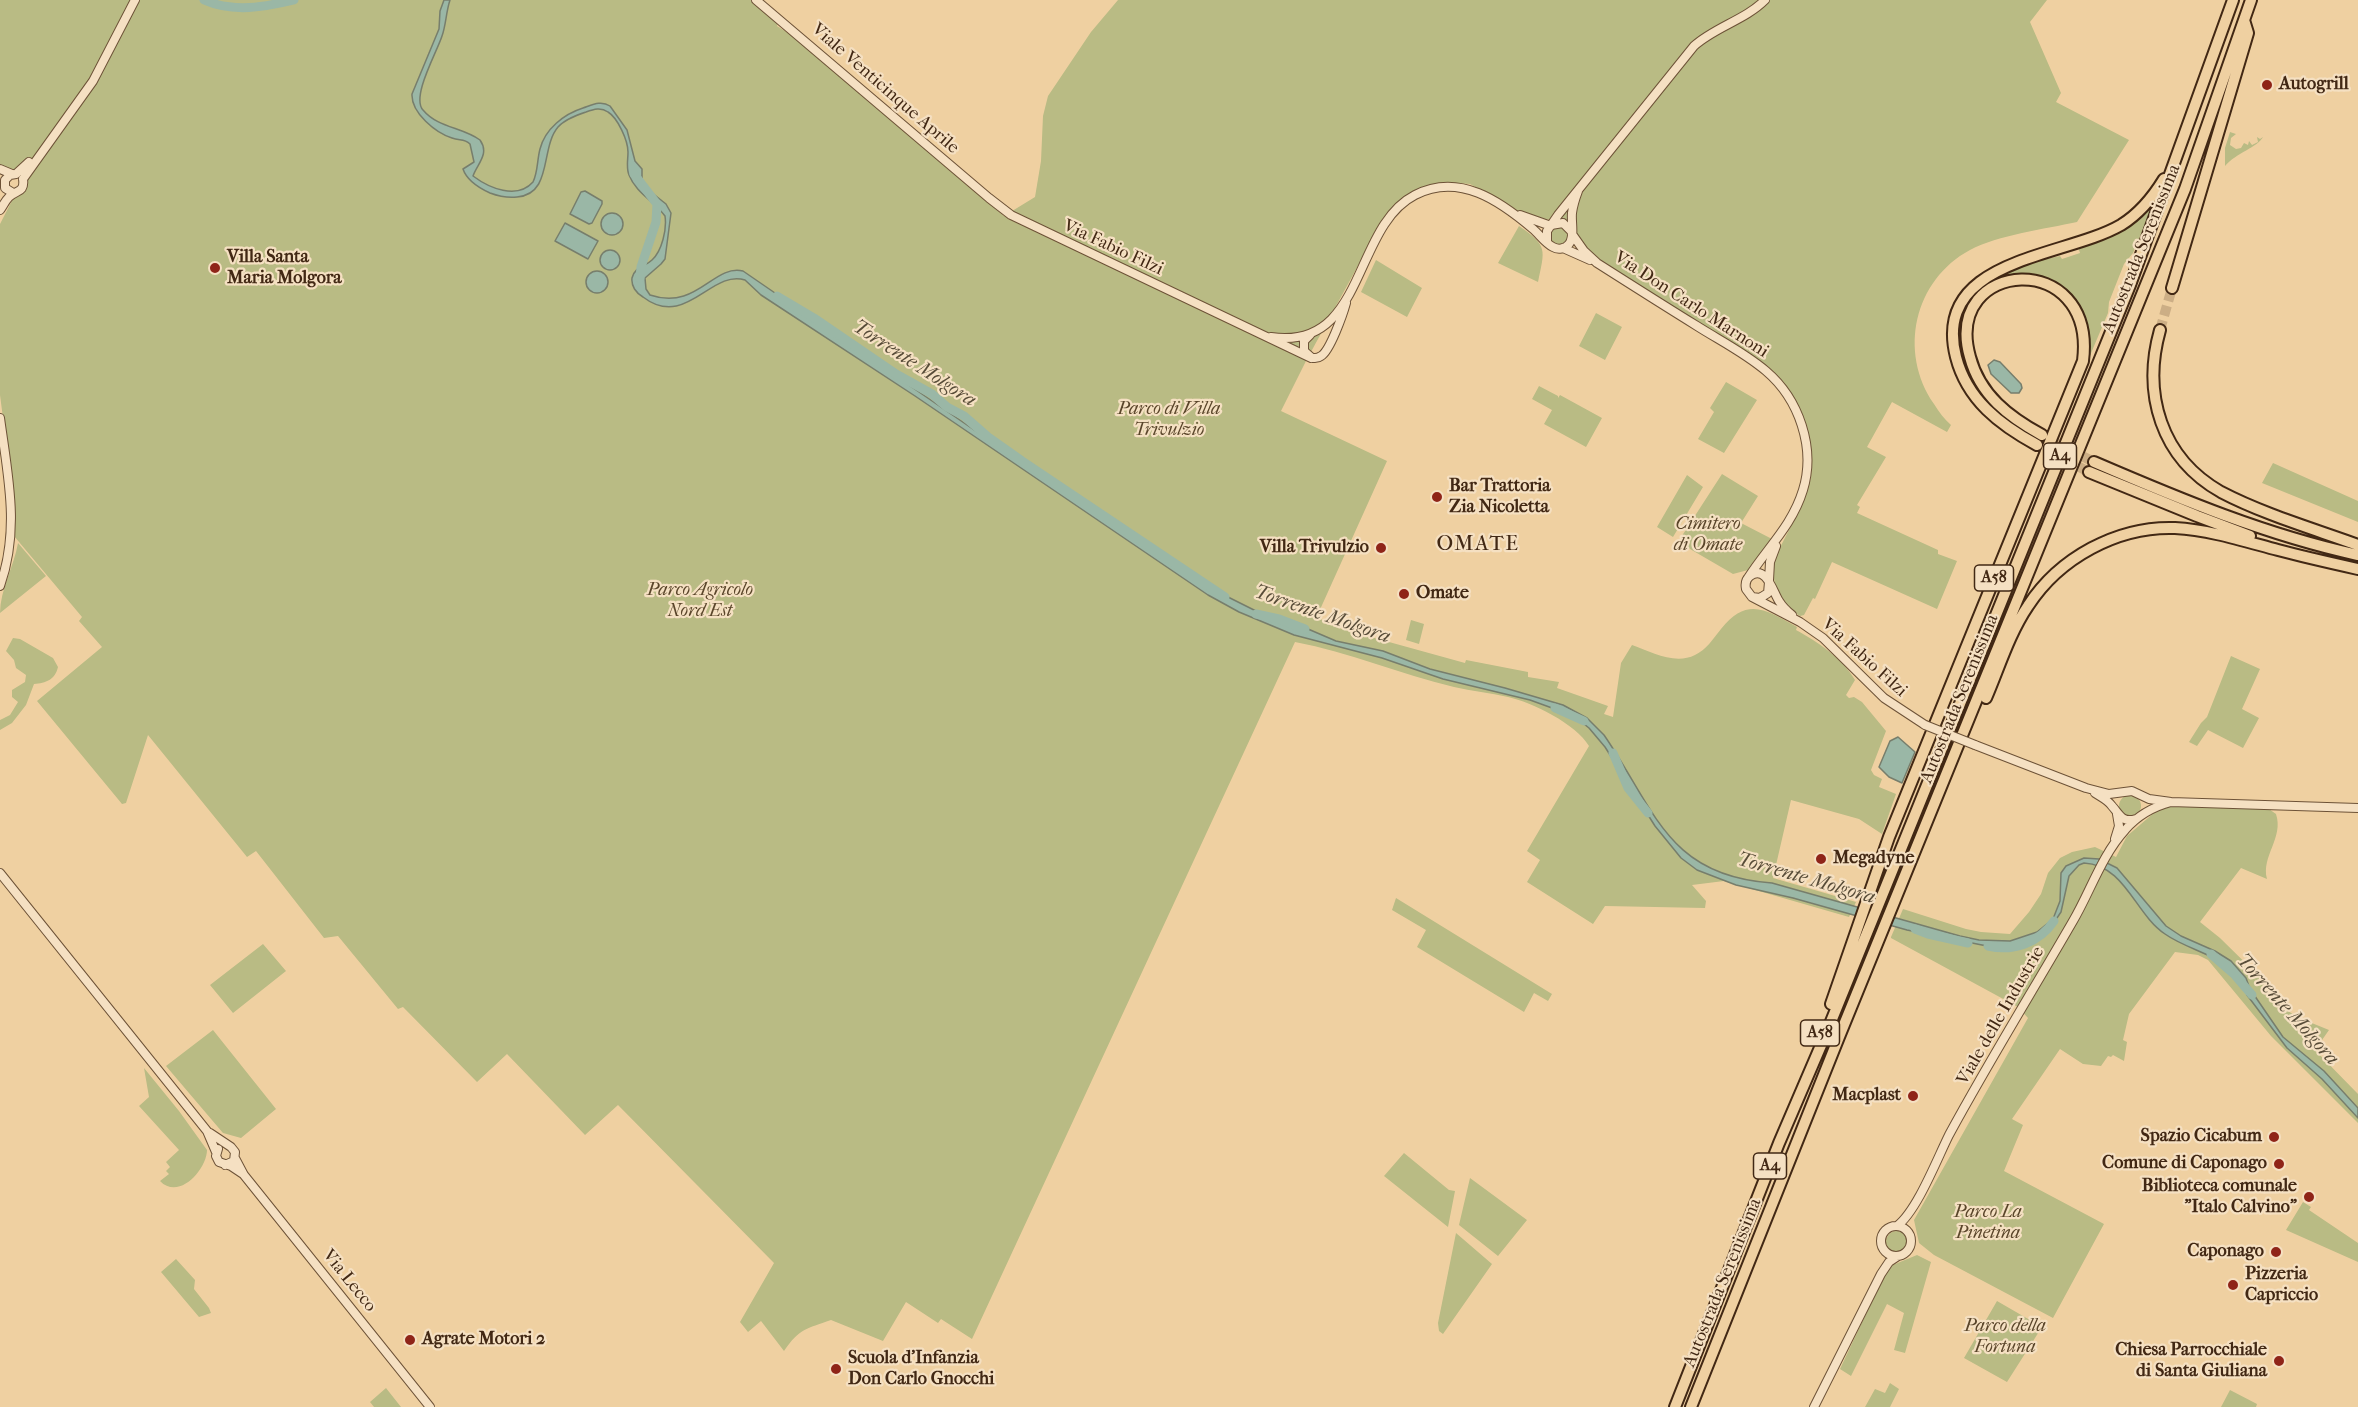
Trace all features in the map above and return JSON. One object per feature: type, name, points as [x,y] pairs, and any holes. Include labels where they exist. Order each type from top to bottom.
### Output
[{"type":"highway","name":"Autostrada Serenissima","points":[[1872,906],[2130,285],[2233,0]]},
{"type":"highway","name":"Autostrada Serenissima","points":[[1691,1407],[2185,189],[2251,0]]},
{"type":"highway","name":"A58","points":[[1865,925],[1889,837],[2083,361],[2084,344],[2081,324],[2072,302],[2052,287],[2034,280],[2009,280],[1987,291],[1967,320],[1966,342],[1977,376],[1992,399],[2039,440],[2010,430],[1991,415],[1968,387],[1954,349],[1956,316],[1968,295],[1987,277],[2013,263],[2092,239],[2120,226],[2144,206],[2168,170],[2212,48],[2227,17]]},
{"type":"highway","points":[[2172,288],[2248,33],[2244,20]]},
{"type":"highway","points":[[2160,330],[2152,362],[2155,400],[2166,433],[2188,465],[2206,482],[2228,495],[2358,545]]},
{"type":"highway","name":"A58","points":[[2358,555],[2273,533],[2091,467],[2197,516],[2250,536],[2358,568]]},
{"type":"highway","name":"A58","points":[[1966,728],[1978,715],[2018,623],[2034,597],[2062,568],[2086,551],[2104,542],[2143,531],[2173,528],[2227,536],[2312,559],[2358,568]]},
{"type":"highway","name":"Autostrada Serenissima","points":[[1675,1407],[1865,925]]},
{"type":"street","points":[[0,209],[6,178],[17,176],[68,118],[93,81],[135,0]]},
{"type":"street","name":"Viale Venticinque Aprile","points":[[756,0],[966,178]]},
{"type":"street","points":[[1547,241],[1547,231],[1566,205],[1694,46],[1766,0]]},
{"type":"street","points":[[0,169],[17,176],[22,189],[6,187]]},
{"type":"street","name":"Via Fabio Filzi","points":[[966,178],[994,202],[1025,223],[1311,358]]},
{"type":"street","points":[[1349,293],[1344,312],[1327,347],[1321,357],[1311,358],[1305,352],[1303,345],[1311,334],[1332,319],[1349,293],[1392,214],[1402,203],[1417,194],[1441,186],[1465,188],[1490,198],[1513,212],[1553,248],[1563,249],[1596,262]]},
{"type":"street","points":[[1563,249],[1570,243],[1572,218],[1578,191]]},
{"type":"street","points":[[1566,205],[1572,218]]},
{"type":"street","points":[[1513,212],[1551,226],[1564,224],[1584,251],[1596,262]]},
{"type":"street","name":"Via Don Carlo Marnoni","points":[[1596,262],[1758,365],[1788,396],[1803,430],[1807,468],[1804,487],[1797,508],[1780,536],[1748,578]]},
{"type":"street","name":"Via Fabio Filzi","points":[[1255,332],[1280,338],[1311,334]]},
{"type":"street","points":[[1311,334],[1323,337],[1327,347]]},
{"type":"street","points":[[0,418],[12,524],[8,560],[0,586]]},
{"type":"street","name":"Via Don Carlo Marnoni","points":[[1769,581],[1771,559],[1780,536]]},
{"type":"street","points":[[1758,573],[1769,581],[1766,594],[1758,598],[1752,597],[1746,589],[1748,578],[1758,573]]},
{"type":"street","name":"Via Fabio Filzi","points":[[1769,581],[1781,604],[1800,622],[1834,647],[1887,701],[1925,725],[2086,788]]},
{"type":"street","name":"Via Fabio Filzi","points":[[1752,597],[1800,622]]},
{"type":"street","points":[[2086,788],[2109,794],[2134,791],[2149,799],[2170,802],[2358,808]]},
{"type":"street","points":[[2086,788],[2125,820],[2139,817],[2153,807],[2170,802]]},
{"type":"street","points":[[2116,811],[2117,798],[2124,792]]},
{"type":"street","points":[[2139,817],[2145,806],[2141,796]]},
{"type":"street","name":"Viale delle Industrie","points":[[2114,845],[2119,828],[2116,811]]},
{"type":"street","name":"Viale delle Industrie","points":[[1898,1226],[1915,1203],[1950,1134],[2114,845],[2139,817]]},
{"type":"street","name":"Via Lecco","points":[[0,873],[207,1131],[217,1160],[244,1175]]},
{"type":"street","name":"Via Lecco","points":[[207,1131],[234,1149],[235,1158],[244,1175],[430,1407]]},
{"type":"street","points":[[216,1152],[222,1146],[228,1145]]},
{"type":"street","points":[[225,1165],[230,1164],[235,1158]]},
{"type":"street","name":"Viale delle Industrie","points":[[1909,1232],[1909,1221],[1915,1203]]},
{"type":"street","points":[[1814,1407],[1881,1274],[1889,1262],[1905,1254],[1910,1248],[1909,1232],[1898,1226],[1890,1228],[1883,1234],[1881,1243],[1890,1255],[1898,1256]]},
{"type":"street","points":[[1881,1274],[1884,1249]]},
{"type":"green space","name":"Parco Agricolo Nord Est","points":[[0,0],[751,0],[778,23],[777,26],[801,41],[1004,216],[1035,197],[1041,161],[1043,116],[1048,96],[1091,32],[1118,0],[2047,0],[2030,22],[2061,93],[2056,102],[2129,140],[2077,222],[2008,236],[1970,250],[1951,263],[1936,279],[1925,298],[1918,319],[1915,340],[1917,362],[1923,384],[1934,404],[1951,425],[1947,432],[1892,402],[1867,447],[1886,457],[1857,505],[1860,507],[1857,513],[1938,550],[1938,554],[1957,561],[1937,609],[1832,562],[1815,599],[1813,598],[1804,615],[1800,616],[1793,611],[1782,599],[1775,584],[1774,559],[1802,505],[1811,478],[1812,460],[1793,398],[1773,371],[1591,255],[1569,224],[1563,221],[1534,218],[1521,213],[1470,184],[1444,182],[1424,187],[1409,194],[1395,205],[1384,218],[1281,411],[1387,461],[1318,614],[1314,616],[1342,629],[1465,663],[1466,660],[1528,672],[1528,677],[1559,682],[1557,688],[1608,706],[1604,714],[1613,717],[1621,663],[1632,645],[1671,658],[1687,658],[1703,650],[1730,619],[1749,609],[1767,611],[1797,627],[1796,630],[1829,651],[1850,672],[1855,680],[1846,695],[1862,702],[1886,731],[1871,770],[1874,775],[1882,779],[1879,787],[1896,794],[1882,834],[1859,819],[1791,800],[1773,878],[1856,902],[1849,917],[1724,881],[1692,885],[1706,901],[1705,908],[1605,906],[1593,924],[1527,882],[1540,860],[1527,851],[1589,746],[1583,738],[1553,715],[1518,700],[1454,687],[1335,651],[1295,642],[972,1339],[941,1319],[938,1323],[906,1302],[883,1341],[831,1320],[804,1330],[784,1351],[761,1321],[748,1332],[740,1322],[774,1263],[618,1105],[585,1135],[507,1054],[477,1082],[403,1007],[398,1009],[338,936],[324,938],[256,851],[247,857],[148,735],[126,803],[122,804],[37,701],[102,647],[79,621],[82,617],[14,536],[11,480],[0,395],[0,224],[23,179],[0,164]]},
{"type":"green space","points":[[2230,132],[2236,134],[2231,138],[2230,145],[2236,149],[2241,148],[2244,143],[2248,145],[2249,141],[2252,145],[2258,142],[2257,137],[2260,139],[2263,137],[2260,141],[2225,166],[2225,148]]},
{"type":"green space","points":[[2157,197],[2133,253],[2124,264],[2109,302],[2108,313],[2078,384],[2083,369],[2074,301],[2061,288],[2048,280],[2035,276],[2021,275],[1995,282],[1993,279],[2005,272],[2037,261],[2060,256],[2062,259],[2080,253],[2078,247]]},
{"type":"green space","points":[[1560,225],[1569,234],[1568,242],[1558,246],[1550,240],[1550,230]]},
{"type":"green space","points":[[1519,226],[1540,244],[1542,249],[1538,282],[1498,263]]},
{"type":"green space","points":[[1376,260],[1422,288],[1407,317],[1361,292]]},
{"type":"green space","points":[[1596,313],[1622,327],[1605,360],[1579,346]]},
{"type":"green space","points":[[1726,382],[1757,400],[1724,453],[1698,439],[1714,412],[1710,408]]},
{"type":"green space","points":[[1539,386],[1558,398],[1560,395],[1602,418],[1586,447],[1544,424],[1552,410],[1532,399]]},
{"type":"green space","points":[[2273,463],[2358,501],[2358,522],[2262,483]]},
{"type":"green space","name":"Cimitero di Omate","points":[[1722,474],[1758,496],[1741,523],[1772,539],[1748,570],[1733,574],[1678,542]]},
{"type":"green space","points":[[1687,475],[1703,487],[1673,537],[1657,527]]},
{"type":"green space","points":[[18,543],[46,576],[0,613],[2,596]]},
{"type":"green space","points":[[1411,620],[1424,624],[1419,644],[1406,640]]},
{"type":"green space","points":[[13,638],[20,639],[53,658],[58,667],[55,675],[49,680],[34,684],[26,705],[12,723],[0,730],[0,720],[10,715],[18,702],[12,697],[12,690],[25,682],[26,675],[16,668],[14,660],[6,651]]},
{"type":"green space","points":[[2231,656],[2260,669],[2242,709],[2259,718],[2243,748],[2208,730],[2197,746],[2189,742],[2207,717]]},
{"type":"green space","points":[[2126,795],[2134,795],[2141,802],[2141,810],[2134,817],[2126,817],[2119,810],[2119,802]]},
{"type":"green space","name":"Parco La Pinetina","points":[[2168,807],[2266,807],[2276,814],[2277,831],[2267,863],[2267,879],[2241,868],[2200,922],[2220,938],[2276,993],[2272,1000],[2297,1017],[2329,1030],[2315,1050],[2358,1094],[2358,1123],[2271,1036],[2208,960],[2198,955],[2175,952],[2129,1014],[2123,1040],[2127,1042],[2124,1061],[2113,1055],[2108,1056],[2101,1066],[2083,1064],[2060,1049],[2012,1119],[2023,1125],[2004,1171],[2104,1224],[2053,1318],[1934,1255],[1919,1243],[1914,1220],[2028,1018],[2018,1007],[1891,937],[1903,909],[1966,929],[2010,934],[2041,894],[2048,873],[2060,858],[2072,852],[2095,847],[2116,857],[2127,836],[2155,812]]},
{"type":"green space","points":[[1396,898],[1552,994],[1548,1001],[1534,993],[1524,1012],[1417,947],[1426,930],[1392,910]]},
{"type":"green space","points":[[263,944],[286,971],[233,1013],[210,985]]},
{"type":"green space","points":[[213,1030],[276,1109],[241,1138],[223,1133],[166,1066]]},
{"type":"green space","points":[[144,1068],[207,1150],[202,1166],[191,1180],[183,1185],[167,1186],[160,1181],[169,1174],[166,1171],[170,1167],[166,1162],[179,1150],[139,1106],[149,1097]]},
{"type":"green space","points":[[1404,1153],[1449,1190],[1455,1191],[1448,1227],[1384,1176]]},
{"type":"green space","points":[[1470,1178],[1527,1220],[1498,1256],[1459,1225]]},
{"type":"green space","points":[[2303,1202],[2311,1207],[2309,1210],[2358,1243],[2358,1262],[2286,1230]]},
{"type":"green space","points":[[1897,1231],[1905,1234],[1908,1242],[1905,1250],[1897,1253],[1889,1250],[1886,1242],[1889,1234]]},
{"type":"green space","points":[[1456,1233],[1492,1264],[1443,1334],[1439,1331],[1438,1323]]},
{"type":"green space","points":[[1917,1255],[1931,1262],[1905,1353],[1894,1350],[1904,1313],[1887,1304],[1851,1376],[1840,1369],[1888,1267]]},
{"type":"green space","points":[[176,1259],[195,1280],[194,1289],[211,1313],[199,1317],[161,1272]]},
{"type":"green space","name":"Parco della Fortuna","points":[[1997,1301],[2042,1327],[2007,1382],[1964,1358]]},
{"type":"green space","points":[[1890,1383],[1899,1389],[1890,1407],[1865,1407],[1875,1389],[1885,1393]]},
{"type":"green space","points":[[386,1388],[401,1407],[374,1407],[370,1402]]},
{"type":"green space","points":[[2230,1390],[2257,1404],[2256,1407],[2221,1407]]},
{"type":"shaded area","name":"Torrente Molgora","points":[[444,0],[450,0],[442,36],[422,85],[420,104],[423,110],[443,124],[480,140],[484,150],[473,176],[487,185],[511,191],[519,190],[533,182],[543,142],[556,123],[569,114],[593,104],[603,103],[610,106],[627,130],[635,161],[642,169],[642,185],[666,204],[671,213],[665,259],[645,278],[646,289],[650,295],[666,298],[680,297],[692,293],[722,274],[743,271],[1031,469],[1212,589],[1270,618],[1301,626],[1336,641],[1383,651],[1430,669],[1563,705],[1587,718],[1604,735],[1652,813],[1686,853],[1709,867],[1737,878],[1772,883],[1960,936],[1979,940],[2010,941],[2037,932],[2053,919],[2060,901],[2061,873],[2066,866],[2084,858],[2099,859],[2117,868],[2166,926],[2231,961],[2246,978],[2250,989],[2283,1037],[2324,1071],[2358,1108],[2358,1118],[2322,1079],[2287,1048],[2247,995],[2242,982],[2234,972],[2213,957],[2165,934],[2145,915],[2120,881],[2110,872],[2098,866],[2084,863],[2069,876],[2061,912],[2051,927],[2035,940],[2026,944],[1997,948],[1907,930],[1793,898],[1736,885],[1697,870],[1681,858],[1655,826],[1605,747],[1589,728],[1574,716],[1530,700],[1443,679],[1382,658],[1294,635],[1239,612],[1208,595],[915,396],[761,295],[745,280],[733,279],[721,283],[685,303],[672,307],[658,305],[643,297],[632,284],[633,274],[652,260],[659,251],[664,233],[665,216],[632,181],[628,170],[626,142],[619,124],[612,115],[603,109],[595,109],[561,124],[549,146],[541,179],[536,188],[528,194],[514,197],[493,194],[474,184],[463,169],[474,162],[470,144],[439,132],[420,115],[412,94],[439,29],[440,11]]},
{"type":"shaded area","points":[[585,191],[602,201],[592,223],[589,224],[570,214],[581,192]]},
{"type":"shaded area","points":[[612,213],[620,216],[623,224],[620,232],[612,235],[604,232],[601,224],[604,216]]},
{"type":"shaded area","points":[[565,223],[598,241],[588,259],[555,241]]},
{"type":"shaded area","points":[[610,250],[617,253],[620,260],[617,267],[610,270],[603,267],[600,260],[603,253]]},
{"type":"shaded area","points":[[597,271],[607,278],[608,282],[601,292],[597,293],[587,286],[586,282],[593,272]]},
{"type":"shaded area","points":[[1994,360],[2000,362],[2021,384],[2022,388],[2019,393],[2011,393],[1991,374],[1988,365]]},
{"type":"shaded area","points":[[1898,737],[1915,752],[1902,783],[1889,777],[1879,767],[1890,741]]},
{"type":"waterway","name":"Torrente Molgora","points":[[204,0],[238,8],[260,7],[294,0]]},
{"type":"waterway","name":"Torrente Molgora","points":[[634,174],[657,204],[656,222],[641,267],[640,278]]},
{"type":"waterway","name":"Torrente Molgora","points":[[777,296],[814,318],[896,374],[932,394],[1022,461],[1225,597]]},
{"type":"waterway","name":"Torrente Molgora","points":[[1256,614],[1279,619],[1305,629]]},
{"type":"waterway","name":"Torrente Molgora","points":[[1555,708],[1584,721]]},
{"type":"waterway","name":"Torrente Molgora","points":[[1613,753],[1628,788],[1648,813]]},
{"type":"waterway","name":"Torrente Molgora","points":[[1988,946],[2007,948],[2025,944],[2041,935],[2054,921]]},
{"type":"waterway","name":"Torrente Molgora","points":[[1915,929],[1968,943]]},
{"type":"waterway","name":"Torrente Molgora","points":[[2211,954],[2234,974],[2252,995]]},
{"type":"tunnel","points":[[2160,330],[2172,288]]},
{"type":"tunnel","points":[[2043,436],[2094,462]]},
{"type":"tunnel","points":[[2037,445],[2089,472]]},
{"type":"place","name":"Autogrill","points":[[2267,85]]},
{"type":"place","name":"Villa Santa Maria Molgora","points":[[215,268]]},
{"type":"place","name":"Bar Trattoria Zia Nicoletta","points":[[1437,497]]},
{"type":"place","name":"Villa Trivulzio","points":[[1381,548]]},
{"type":"place","name":"Omate","points":[[1404,594]]},
{"type":"place","name":"Megadyne","points":[[1821,859]]},
{"type":"place","name":"Macplast","points":[[1913,1096]]},
{"type":"place","name":"Spazio Cicabum","points":[[2274,1137]]},
{"type":"place","name":"Comune di Caponago","points":[[2279,1164]]},
{"type":"place","name":"Biblioteca comunale \"Italo Calvino\"","points":[[2309,1197]]},
{"type":"place","name":"Caponago","points":[[2276,1252]]},
{"type":"place","name":"Pizzeria Capriccio","points":[[2233,1285]]},
{"type":"place","name":"Agrate Motori 2","points":[[410,1340]]},
{"type":"place","name":"Chiesa Parrocchiale di Santa Giuliana","points":[[2279,1361]]},
{"type":"place","name":"Scuola d'Infanzia Don Carlo Gnocchi","points":[[836,1369]]},
{"type":"district","name":"OMATE","points":[[1478,545]]},
{"type":"park label","name":"Parco di Villa Trivulzio","points":[[1169,420]]}]
